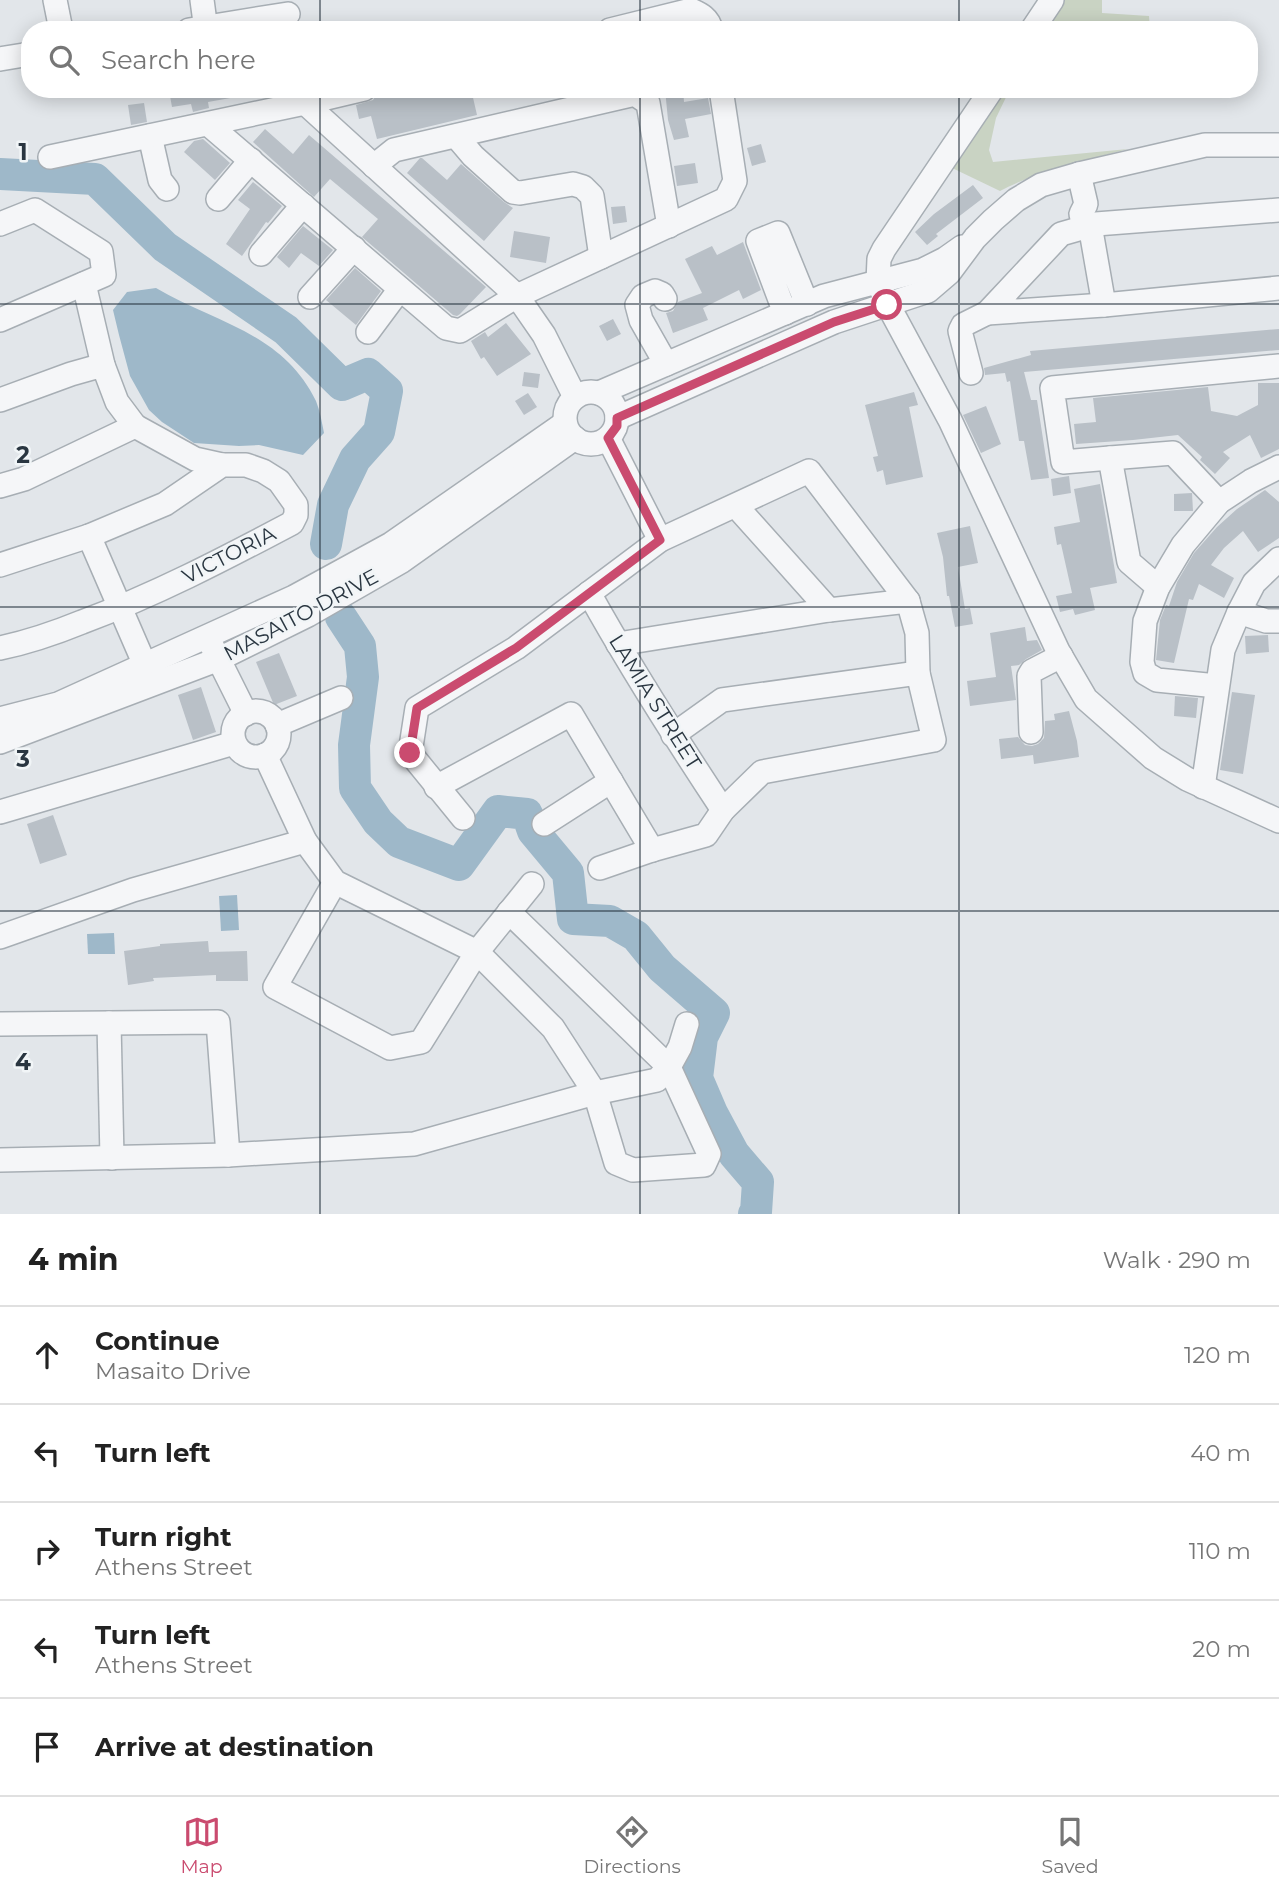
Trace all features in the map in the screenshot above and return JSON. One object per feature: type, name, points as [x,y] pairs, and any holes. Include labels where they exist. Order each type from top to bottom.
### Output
[{"type":"street","points":[[55,0],[59,21]]},
{"type":"street","points":[[201,21],[202,0]]},
{"type":"street","points":[[1038,21],[1052,0]]},
{"type":"street","points":[[646,21],[691,10],[703,15],[707,21]]},
{"type":"street","points":[[250,21],[288,15]]},
{"type":"street","points":[[0,59],[21,56]]},
{"type":"street","points":[[50,157],[208,124],[297,98]]},
{"type":"street","points":[[306,98],[374,166],[517,296],[544,335],[575,397]]},
{"type":"street","points":[[374,166],[394,150],[618,98]]},
{"type":"street","points":[[641,98],[648,103],[668,226]]},
{"type":"street","points":[[208,124],[446,328],[460,331],[517,296],[726,199],[735,181],[722,98]]},
{"type":"street","points":[[986,98],[879,259],[878,282],[887,305],[950,420],[1061,656],[1086,699],[1153,758],[1187,779],[1279,821]]},
{"type":"street","points":[[150,136],[160,180],[167,189]]},
{"type":"street","points":[[456,136],[473,156],[513,192],[573,184],[583,187],[592,196],[601,257]]},
{"type":"street","points":[[599,393],[824,296],[923,270],[945,259],[975,238],[1016,200],[1041,185],[1205,145],[1279,145]]},
{"type":"street","points":[[218,199],[251,160]]},
{"type":"street","points":[[1079,174],[1104,305]]},
{"type":"street","points":[[261,254],[303,205]]},
{"type":"street","points":[[0,223],[35,210],[101,252],[104,275],[0,320]]},
{"type":"street","points":[[971,373],[960,331],[963,326],[986,313],[1061,234],[1089,220],[1279,210]]},
{"type":"street","points":[[785,313],[758,241],[778,233],[807,304]]},
{"type":"street","points":[[660,540],[613,428],[613,402],[591,391],[575,397],[566,408],[570,430],[588,444],[602,442],[613,428],[834,322],[928,291],[948,274],[975,238]]},
{"type":"street","points":[[310,297],[354,248]]},
{"type":"street","points":[[84,284],[103,365],[117,402],[135,426],[195,459],[222,465]]},
{"type":"street","points":[[986,313],[1279,288]]},
{"type":"street","points":[[368,332],[400,289]]},
{"type":"street","points":[[665,299],[655,291],[643,296],[637,305],[641,320],[666,364]]},
{"type":"street","points":[[0,400],[103,365]]},
{"type":"street","points":[[1219,502],[1173,453],[1063,462],[1052,388],[1279,366]]},
{"type":"street","points":[[0,486],[24,479],[135,426]]},
{"type":"street","name":"MASAITO DRIVE","points":[[0,742],[150,675],[208,637],[294,597],[391,544],[570,430]]},
{"type":"street","name":"MASAITO DRIVE","points":[[0,719],[150,675],[219,659],[308,615],[402,561],[570,430]]},
{"type":"street","points":[[1111,458],[1129,562],[1158,587]]},
{"type":"street","name":"VICTORIA","points":[[0,648],[30,642],[121,608],[292,523],[296,515],[296,505],[279,481],[246,464],[222,465]]},
{"type":"street","points":[[0,565],[89,536],[165,504],[222,465]]},
{"type":"street","points":[[1217,686],[1157,680],[1145,673],[1142,662],[1145,621],[1158,587],[1183,545],[1219,502],[1279,467]]},
{"type":"street","points":[[463,818],[410,753],[417,708],[516,648],[660,540],[810,471],[908,601],[916,633],[918,673],[934,740],[762,772],[723,810],[706,835],[600,868]]},
{"type":"street","points":[[736,506],[829,610]]},
{"type":"street","points":[[89,536],[150,675]]},
{"type":"street","points":[[1203,787],[1223,650],[1254,583],[1279,559]]},
{"type":"street","name":"LAMIA STREET","points":[[589,593],[673,735],[723,810]]},
{"type":"street","points":[[618,644],[829,610],[908,601]]},
{"type":"street","points":[[1239,612],[1266,621],[1279,621]]},
{"type":"street","points":[[208,637],[246,713]]},
{"type":"street","points":[[1031,732],[1029,676],[1032,671],[1061,656]]},
{"type":"street","points":[[673,735],[722,700],[918,673]]},
{"type":"street","points":[[277,725],[341,698]]},
{"type":"street","points":[[246,713],[264,713],[277,725],[277,743],[265,755],[247,755],[234,743],[234,726],[246,713]]},
{"type":"street","points":[[436,787],[571,713],[652,850]]},
{"type":"street","points":[[0,812],[234,743]]},
{"type":"street","points":[[265,755],[305,841],[335,882],[477,952],[553,1028],[595,1093],[616,1163],[633,1170],[704,1165],[709,1154],[669,1068],[509,912]]},
{"type":"street","points":[[544,824],[611,781]]},
{"type":"street","points":[[0,937],[133,890],[305,841]]},
{"type":"street","points":[[335,882],[275,987],[390,1048],[421,1042],[477,952],[532,884]]},
{"type":"street","points":[[0,1024],[218,1022],[228,1155]]},
{"type":"street","points":[[109,1023],[112,1158]]},
{"type":"street","points":[[0,1160],[228,1155],[414,1144],[595,1093],[657,1080],[669,1068],[680,1047],[687,1024]]},
{"type":"green space","points":[[1062,0],[1102,0],[1102,13],[1149,16],[1149,21],[1048,21]]},
{"type":"green space","points":[[991,98],[1006,98],[996,118],[989,150],[993,162],[1128,149],[1046,172],[1000,191],[948,166]]},
{"type":"water","points":[[156,288],[266,344],[285,359],[302,378],[316,401],[324,433],[303,455],[259,445],[194,443],[149,410],[130,376],[113,310],[127,292]]},
{"type":"water","points":[[237,895],[239,930],[221,931],[219,896]]},
{"type":"water","points":[[114,933],[115,954],[88,954],[87,934]]},
{"type":"building","points":[[170,98],[230,98],[208,102],[209,108],[193,112],[191,104],[172,107]]},
{"type":"building","points":[[473,98],[477,115],[377,139],[371,116],[359,119],[356,105],[373,100]]},
{"type":"building","points":[[666,98],[684,98],[684,102],[708,98],[711,114],[685,119],[689,137],[674,140]]},
{"type":"building","points":[[144,103],[147,122],[131,125],[128,105]]},
{"type":"building","points":[[265,129],[293,154],[309,135],[486,287],[460,314],[453,315],[362,237],[378,219],[330,179],[314,197],[253,142]]},
{"type":"building","points":[[203,139],[230,163],[215,180],[184,152],[194,141]]},
{"type":"building","points":[[761,144],[766,162],[752,166],[747,148]]},
{"type":"building","points":[[420,158],[447,180],[461,164],[513,208],[484,241],[407,173]]},
{"type":"building","points":[[695,163],[698,183],[677,186],[674,166]]},
{"type":"building","points":[[253,182],[282,206],[268,223],[266,222],[242,256],[226,244],[250,209],[238,200]]},
{"type":"building","points":[[973,185],[983,198],[936,234],[938,236],[927,245],[915,232]]},
{"type":"building","points":[[625,206],[627,222],[613,224],[611,207]]},
{"type":"building","points":[[303,226],[333,250],[319,266],[301,253],[289,268],[277,257]]},
{"type":"building","points":[[514,231],[550,237],[546,263],[510,257]]},
{"type":"building","points":[[743,242],[761,290],[743,299],[739,290],[703,308],[708,320],[673,333],[666,313],[673,311],[678,302],[702,293],[685,259],[712,246],[717,255]]},
{"type":"building","points":[[355,268],[381,291],[356,325],[326,300]]},
{"type":"building","points":[[613,319],[621,334],[607,341],[599,326]]},
{"type":"building","points":[[506,323],[531,354],[497,376],[484,357],[481,359],[471,341],[485,332],[488,337]]},
{"type":"building","points":[[1279,329],[1279,350],[1024,372],[1031,400],[1037,400],[1049,478],[1031,480],[1024,441],[1019,441],[1010,381],[1007,382],[1005,373],[985,375],[984,368],[1031,355],[1030,351]]},
{"type":"building","points":[[524,372],[540,374],[538,388],[522,386]]},
{"type":"building","points":[[1258,383],[1279,383],[1279,449],[1261,458],[1250,435],[1223,452],[1230,458],[1215,474],[1200,460],[1202,457],[1178,435],[1076,444],[1074,424],[1096,422],[1093,398],[1208,387],[1211,411],[1237,416],[1258,405]]},
{"type":"building","points":[[914,392],[918,405],[909,407],[923,477],[886,485],[883,470],[877,472],[873,457],[878,456],[865,405]]},
{"type":"building","points":[[528,393],[537,407],[524,415],[515,401]]},
{"type":"building","points":[[986,406],[1001,444],[981,453],[963,415]]},
{"type":"building","points":[[1069,476],[1071,493],[1053,496],[1051,479]]},
{"type":"building","points":[[1100,484],[1117,583],[1090,588],[1095,610],[1075,615],[1073,609],[1060,612],[1056,596],[1072,593],[1061,544],[1057,545],[1054,527],[1080,522],[1074,489]]},
{"type":"building","points":[[1265,490],[1279,502],[1279,538],[1258,552],[1243,531],[1224,548],[1211,565],[1234,578],[1224,598],[1199,584],[1193,600],[1189,599],[1174,663],[1156,660],[1160,620],[1194,553],[1237,509]]},
{"type":"building","points":[[1192,493],[1193,511],[1174,511],[1174,494]]},
{"type":"building","points":[[970,526],[978,563],[958,567],[965,609],[970,608],[973,624],[955,627],[937,533]]},
{"type":"building","points":[[1025,627],[1027,641],[1037,640],[1042,650],[1019,665],[1011,666],[1016,700],[970,706],[967,681],[996,677],[990,633]]},
{"type":"building","points":[[1268,635],[1269,652],[1246,654],[1245,636]]},
{"type":"building","points":[[279,653],[297,696],[274,705],[256,662]]},
{"type":"building","points":[[201,687],[216,732],[193,740],[178,695]]},
{"type":"building","points":[[1232,692],[1255,695],[1243,774],[1220,770]]},
{"type":"building","points":[[1175,696],[1198,698],[1196,718],[1174,716]]},
{"type":"building","points":[[1069,711],[1079,757],[1034,764],[1033,755],[1001,759],[999,739],[1018,737],[1025,745],[1038,744],[1044,738],[1045,721],[1055,720],[1054,714]]},
{"type":"building","points":[[53,815],[67,855],[40,864],[27,824]]},
{"type":"building","points":[[208,941],[209,952],[247,951],[248,981],[216,981],[216,975],[153,978],[154,981],[128,985],[124,951],[160,944]]},
{"type":"waterway","points":[[0,174],[95,179],[165,247],[286,330],[342,385],[368,374],[387,391],[379,432],[355,459],[333,505],[326,544]]},
{"type":"waterway","points":[[341,617],[360,646],[363,677],[354,745],[355,788],[378,822],[399,842],[459,865],[498,811],[527,814],[533,831],[568,873],[573,919],[610,921],[636,936],[662,968],[714,1013],[702,1037],[697,1078],[734,1154],[758,1182],[754,1214]]},
{"type":"route","points":[[410,753],[417,708],[516,648],[660,540],[608,438],[617,426],[617,418],[834,322],[887,305]]}]
